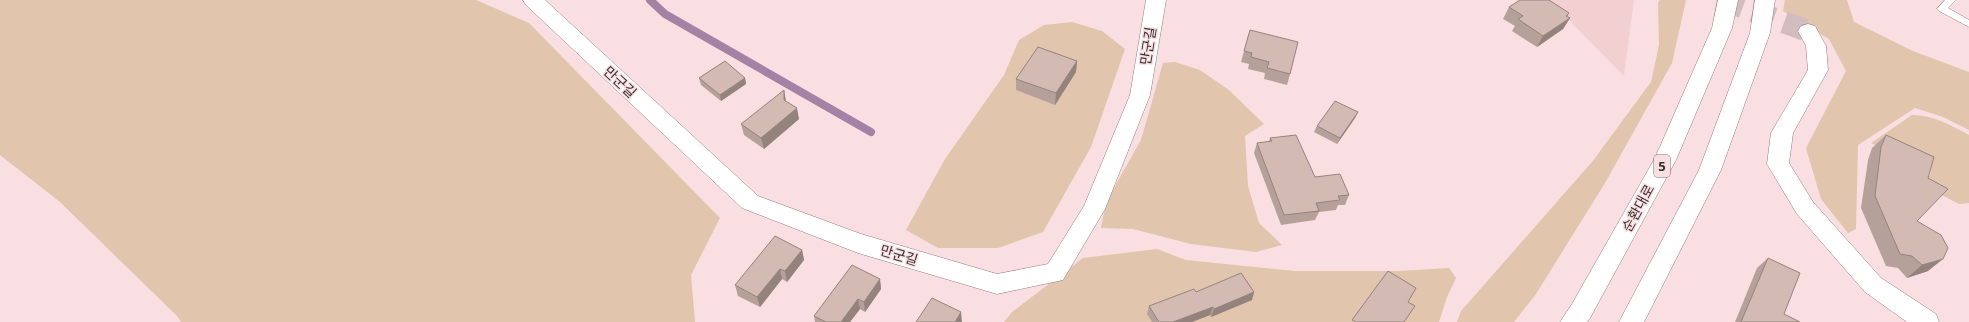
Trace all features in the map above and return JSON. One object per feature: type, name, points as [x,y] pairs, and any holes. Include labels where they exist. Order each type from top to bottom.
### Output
[{"type":"main road","name":"만군길","points":[[533,0],[750,202],[858,243],[997,284],[1055,273],[1094,209],[1140,95],[1156,0]]},
{"type":"main road","name":"순환대로","points":[[1572,322],[1581,311],[1665,160],[1722,28],[1728,0]]},
{"type":"main road","points":[[1631,322],[1710,170],[1760,33],[1765,0]]},
{"type":"main road","points":[[1808,32],[1816,46],[1818,70],[1782,133],[1778,164],[1805,208],[1873,285],[1927,322]]},
{"type":"lane","points":[[1951,0],[1942,9],[1969,24]]},
{"type":"shaded area","points":[[0,0],[476,0],[529,23],[720,218],[691,275],[695,322],[181,322],[177,316],[60,202],[0,155]]},
{"type":"shaded area","points":[[1549,0],[1634,0],[1624,76]]},
{"type":"shaded area","points":[[1660,0],[1686,0],[1672,63],[1605,183],[1536,294],[1514,322],[1457,322],[1461,311],[1592,162],[1651,82],[1659,45],[1658,3]]},
{"type":"shaded area","points":[[1785,0],[1847,0],[1854,22],[1913,51],[1969,72],[1969,130],[1943,117],[1915,108],[1858,145],[1856,229],[1848,233],[1821,199],[1806,148],[1846,71],[1829,39],[1783,11]]},
{"type":"shaded area","points":[[1072,22],[1102,31],[1125,49],[1091,147],[1043,232],[998,248],[938,248],[906,230],[945,159],[1004,75],[1019,40],[1044,25]]},
{"type":"shaded area","points":[[1175,62],[1200,70],[1229,90],[1264,124],[1245,136],[1248,186],[1259,223],[1282,245],[1256,252],[1191,244],[1133,229],[1101,228],[1106,202],[1141,140],[1163,63]]},
{"type":"shaded area","points":[[1912,115],[1920,115],[1935,119],[1969,135],[1969,203],[1959,204],[1925,186],[1931,172],[1871,143]]},
{"type":"shaded area","points":[[1157,249],[1186,260],[1295,271],[1398,271],[1449,268],[1456,278],[1447,297],[1439,322],[1004,322],[1012,312],[1083,258]]},
{"type":"building","points":[[1520,0],[1549,0],[1569,13],[1566,16],[1570,18],[1543,36],[1518,19],[1523,16],[1509,7]]},
{"type":"building","points":[[1250,30],[1298,42],[1290,74],[1267,68],[1269,62],[1251,57],[1252,53],[1244,51]]},
{"type":"building","points":[[1038,47],[1077,61],[1056,93],[1016,79]]},
{"type":"building","points":[[725,61],[745,78],[720,95],[699,78]]},
{"type":"building","points":[[784,90],[784,100],[797,108],[761,138],[741,124]]},
{"type":"building","points":[[1335,101],[1358,112],[1340,138],[1317,126]]},
{"type":"building","points":[[1296,135],[1315,177],[1340,174],[1349,195],[1338,196],[1340,200],[1316,203],[1319,211],[1284,215],[1257,143],[1272,141],[1270,138]]},
{"type":"building","points":[[1886,135],[1934,157],[1928,178],[1948,189],[1917,221],[1941,235],[1948,248],[1943,259],[1922,265],[1912,256],[1900,254],[1875,196],[1881,147]]},
{"type":"building","points":[[775,236],[802,250],[785,271],[780,269],[757,297],[735,285]]},
{"type":"building","points":[[1768,258],[1800,273],[1784,314],[1800,322],[1741,322]]},
{"type":"building","points":[[852,265],[880,279],[864,302],[858,299],[841,322],[826,322],[814,316]]},
{"type":"building","points":[[1388,271],[1416,288],[1408,302],[1415,306],[1404,322],[1356,322],[1352,320]]},
{"type":"building","points":[[1241,273],[1254,292],[1214,309],[1213,307],[1173,322],[1159,322],[1149,306],[1194,289],[1196,292]]},
{"type":"building","points":[[932,298],[961,312],[955,322],[916,322]]},
{"type":"waterway","points":[[650,0],[665,14],[871,132]]},
{"type":"tunnel","points":[[1722,0],[1808,31]]}]
